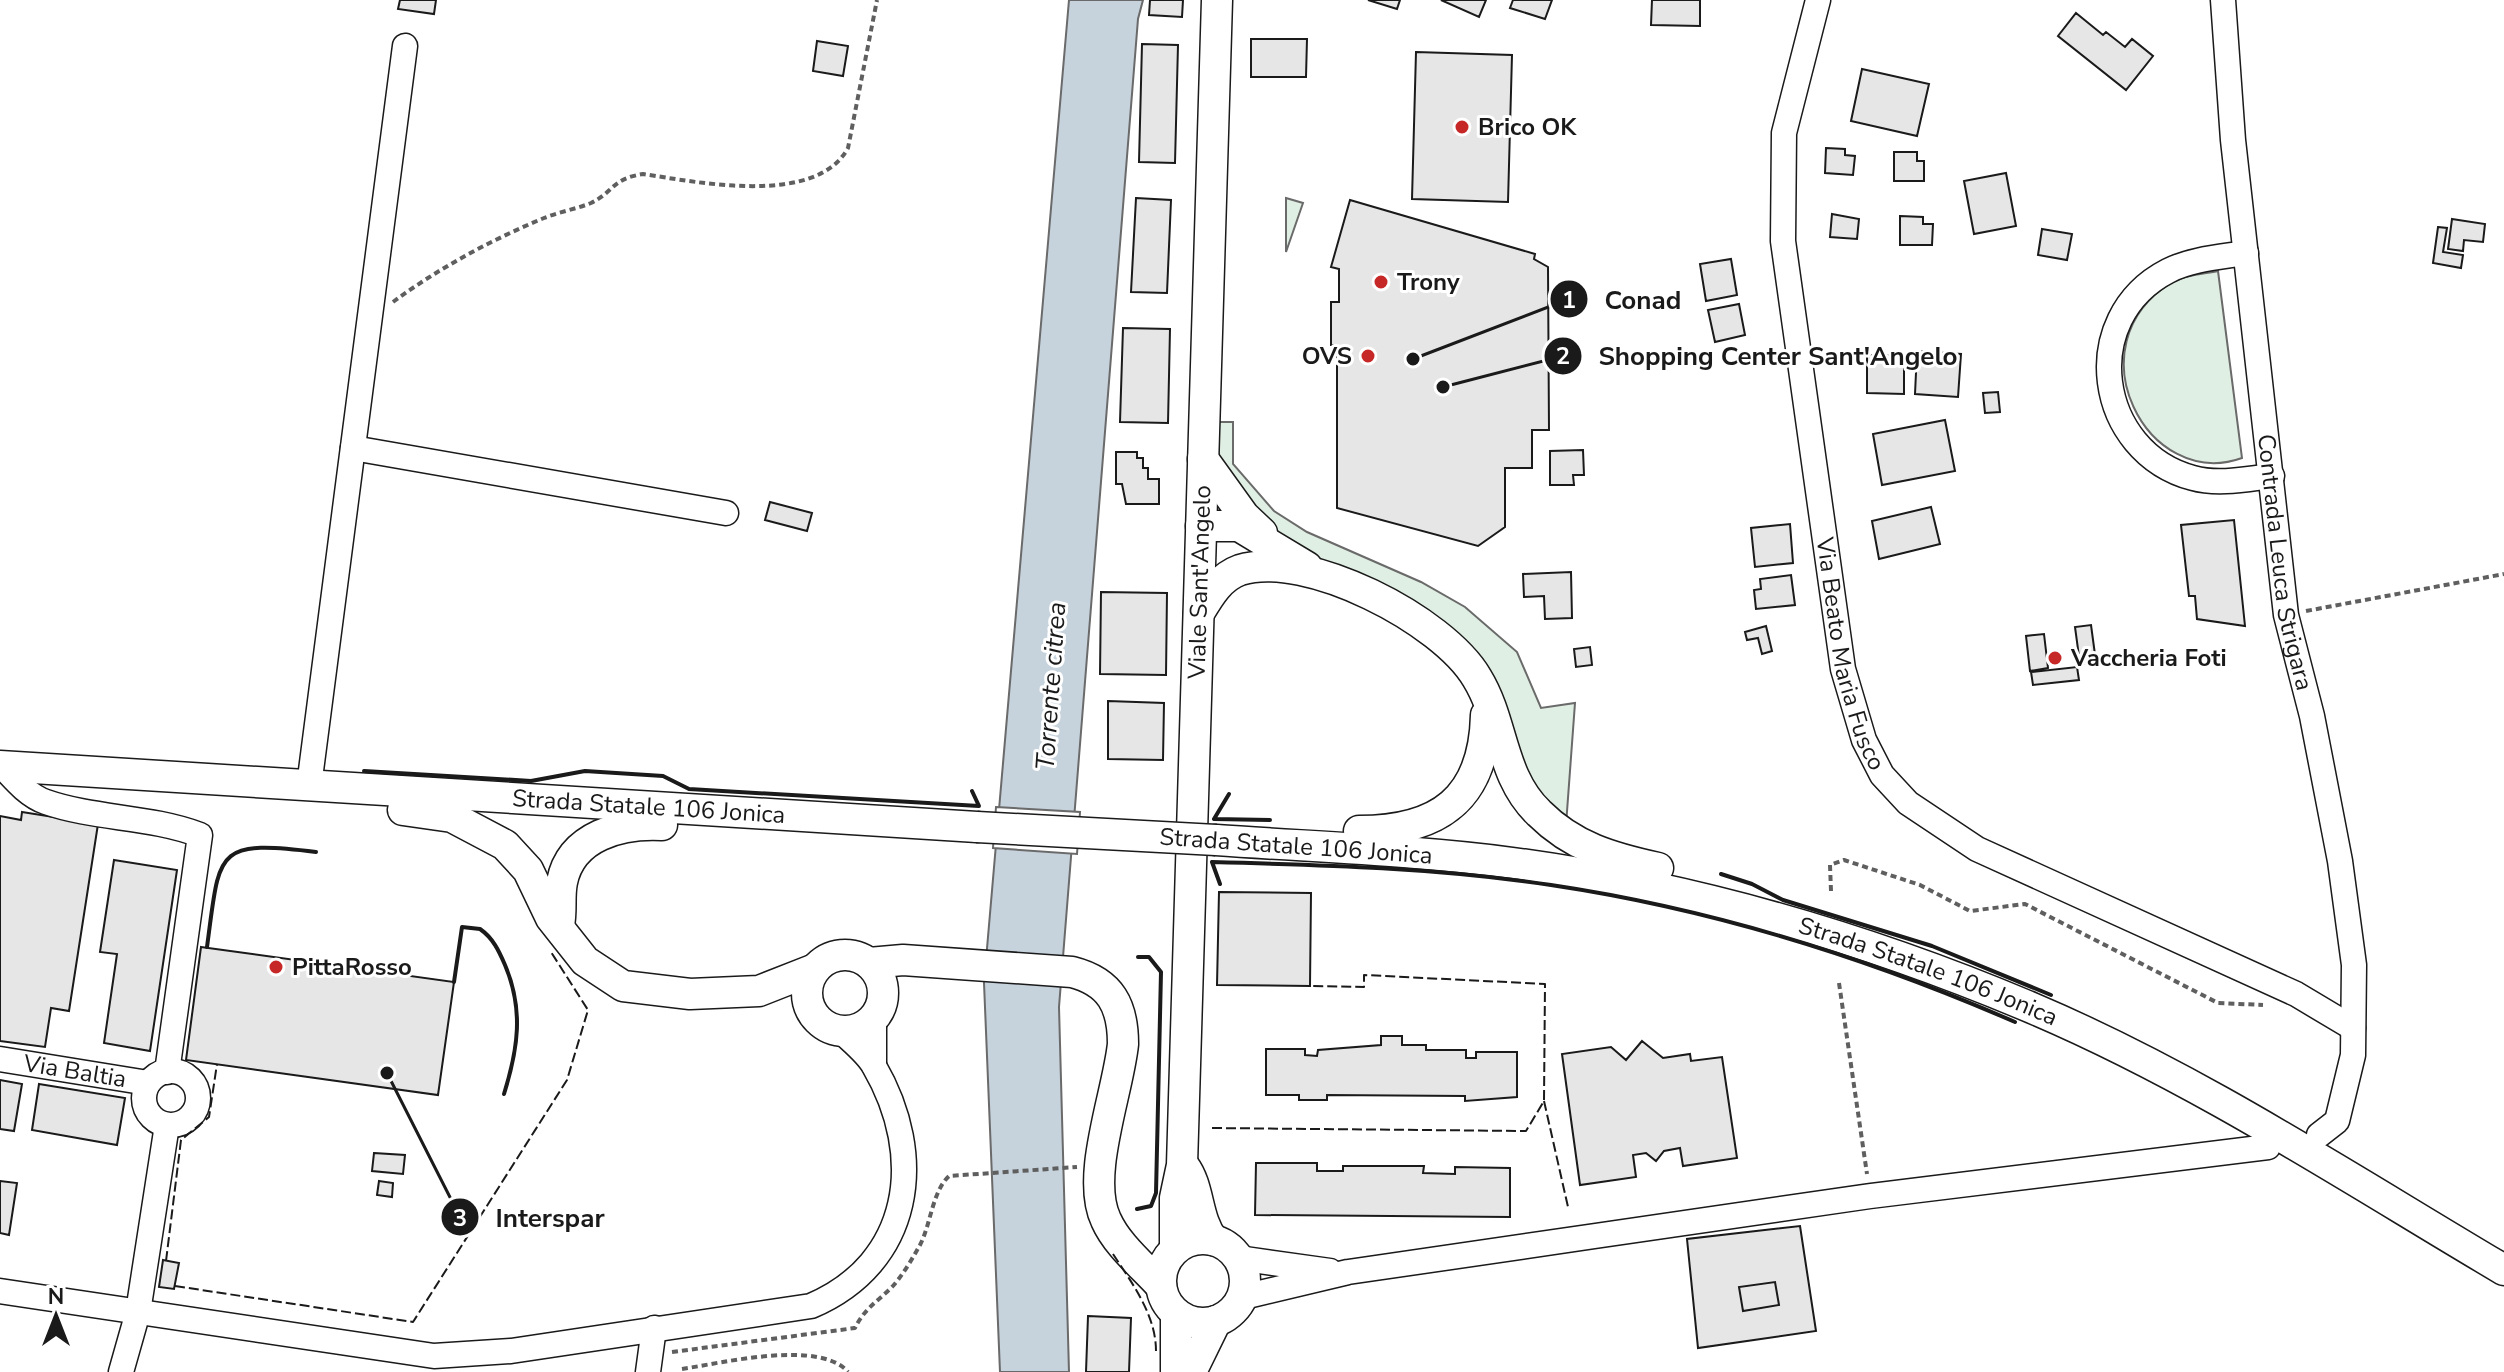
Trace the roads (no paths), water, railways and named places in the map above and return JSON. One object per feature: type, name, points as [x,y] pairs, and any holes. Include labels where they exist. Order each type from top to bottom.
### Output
[{"type":"main road","name":"Viale Sant'Angelo","points":[[1174,1251],[1175,1198],[1182,1165],[1217,0]]},
{"type":"main road","points":[[1203,459],[1276,560]]},
{"type":"main road","points":[[1201,530],[1239,526],[1276,560],[1368,595],[1431,631],[1459,654],[1476,676],[1495,712],[1508,770],[1519,791],[1561,832],[1603,855],[1699,880],[1781,920]]},
{"type":"main road","points":[[1199,613],[1227,576],[1276,560]]},
{"type":"main road","points":[[1229,841],[1276,831],[1397,831],[1431,820],[1455,803],[1477,771],[1489,701]]},
{"type":"main road","name":"Strada Statale 106 Jonica","points":[[1,766],[1413,853],[1550,869],[1662,889],[1781,920],[1938,971],[2088,1035],[2213,1100],[2504,1270]]},
{"type":"main road","points":[[217,780],[269,800],[432,812],[471,824],[516,856],[539,888],[551,918],[585,961],[623,986],[690,994],[759,991],[815,969],[835,956],[858,957],[869,963],[881,981],[878,1010]]},
{"type":"main road","points":[[559,925],[562,881],[571,861],[597,836],[619,827],[635,824],[820,834],[857,820]]},
{"type":"main road","points":[[869,963],[903,960],[937,965],[1072,972],[1098,981],[1110,991],[1123,1024],[1122,1058],[1099,1191],[1105,1220],[1161,1286],[1176,1314],[1176,1372]]},
{"type":"main road","points":[[759,991],[811,1011],[829,1027],[853,1030],[907,981],[937,965]]},
{"type":"main road","points":[[811,1011],[806,990],[815,969]]},
{"type":"main road","name":"Viale Sant'Angelo","points":[[1182,1165],[1190,1175],[1204,1229],[1213,1240]]},
{"type":"main road","points":[[1114,1234],[1174,1251]]},
{"type":"main road","points":[[1161,1286],[1161,1273],[1174,1251],[1199,1239],[1213,1240],[1238,1258],[1246,1283],[1243,1297],[1228,1316],[1216,1321],[1188,1321],[1176,1314]]},
{"type":"main road","points":[[1191,1372],[1216,1321]]},
{"type":"street","name":"Via Beato Maria Fusco","points":[[1818,0],[1784,133],[1783,241],[1843,669],[1864,740],[1882,775],[1908,803],[1965,842],[2043,881],[2296,994],[2353,1028]]},
{"type":"street","name":"Contrada Leuca Strigara","points":[[2223,0],[2233,140],[2286,615],[2312,716],[2340,861],[2354,965],[2353,1055],[2328,1128]]},
{"type":"street","points":[[309,786],[405,46]]},
{"type":"street","points":[[2246,253],[2169,271],[2138,294],[2117,327],[2108,364],[2112,403],[2130,437],[2159,464],[2194,479],[2233,481],[2272,476]]},
{"type":"street","points":[[353,448],[726,513]]},
{"type":"street","points":[[1,766],[22,787],[44,801],[178,826],[200,835],[158,1077],[144,1101],[146,1110],[159,1122],[167,1125],[183,1122],[197,1102],[190,1080],[158,1077]]},
{"type":"street","points":[[874,1065],[878,1010]]},
{"type":"street","points":[[0,1291],[138,1312],[380,1361],[468,1356],[811,1306],[854,1283],[874,1262],[895,1226],[904,1182],[897,1122],[874,1065],[840,1030]]},
{"type":"street","name":"Via Baltia","points":[[0,1059],[158,1077]]},
{"type":"street","points":[[121,1372],[138,1312],[167,1125]]},
{"type":"street","points":[[1243,1297],[1348,1272],[1870,1196],[2268,1147]]},
{"type":"street","points":[[1238,1258],[1348,1272]]},
{"type":"street","points":[[648,1372],[654,1328]]},
{"type":"water","name":"Torrente citrea","points":[[1069,0],[1143,0],[1138,19],[1059,1007],[1069,1372],[1000,1372],[984,983]]},
{"type":"place","name":"Brico OK","points":[[1462,127]]},
{"type":"place","name":"Trony","points":[[1381,282]]},
{"type":"place","name":"OVS","points":[[1368,356]]},
{"type":"place","name":"Conad","points":[[1413,359]]},
{"type":"place","name":"Shopping Center Sant'Angelo","points":[[1443,387]]},
{"type":"place","name":"Vaccheria Foti","points":[[2055,658]]},
{"type":"place","name":"PittaRosso","points":[[276,967]]},
{"type":"place","name":"Interspar","points":[[387,1073]]}]
